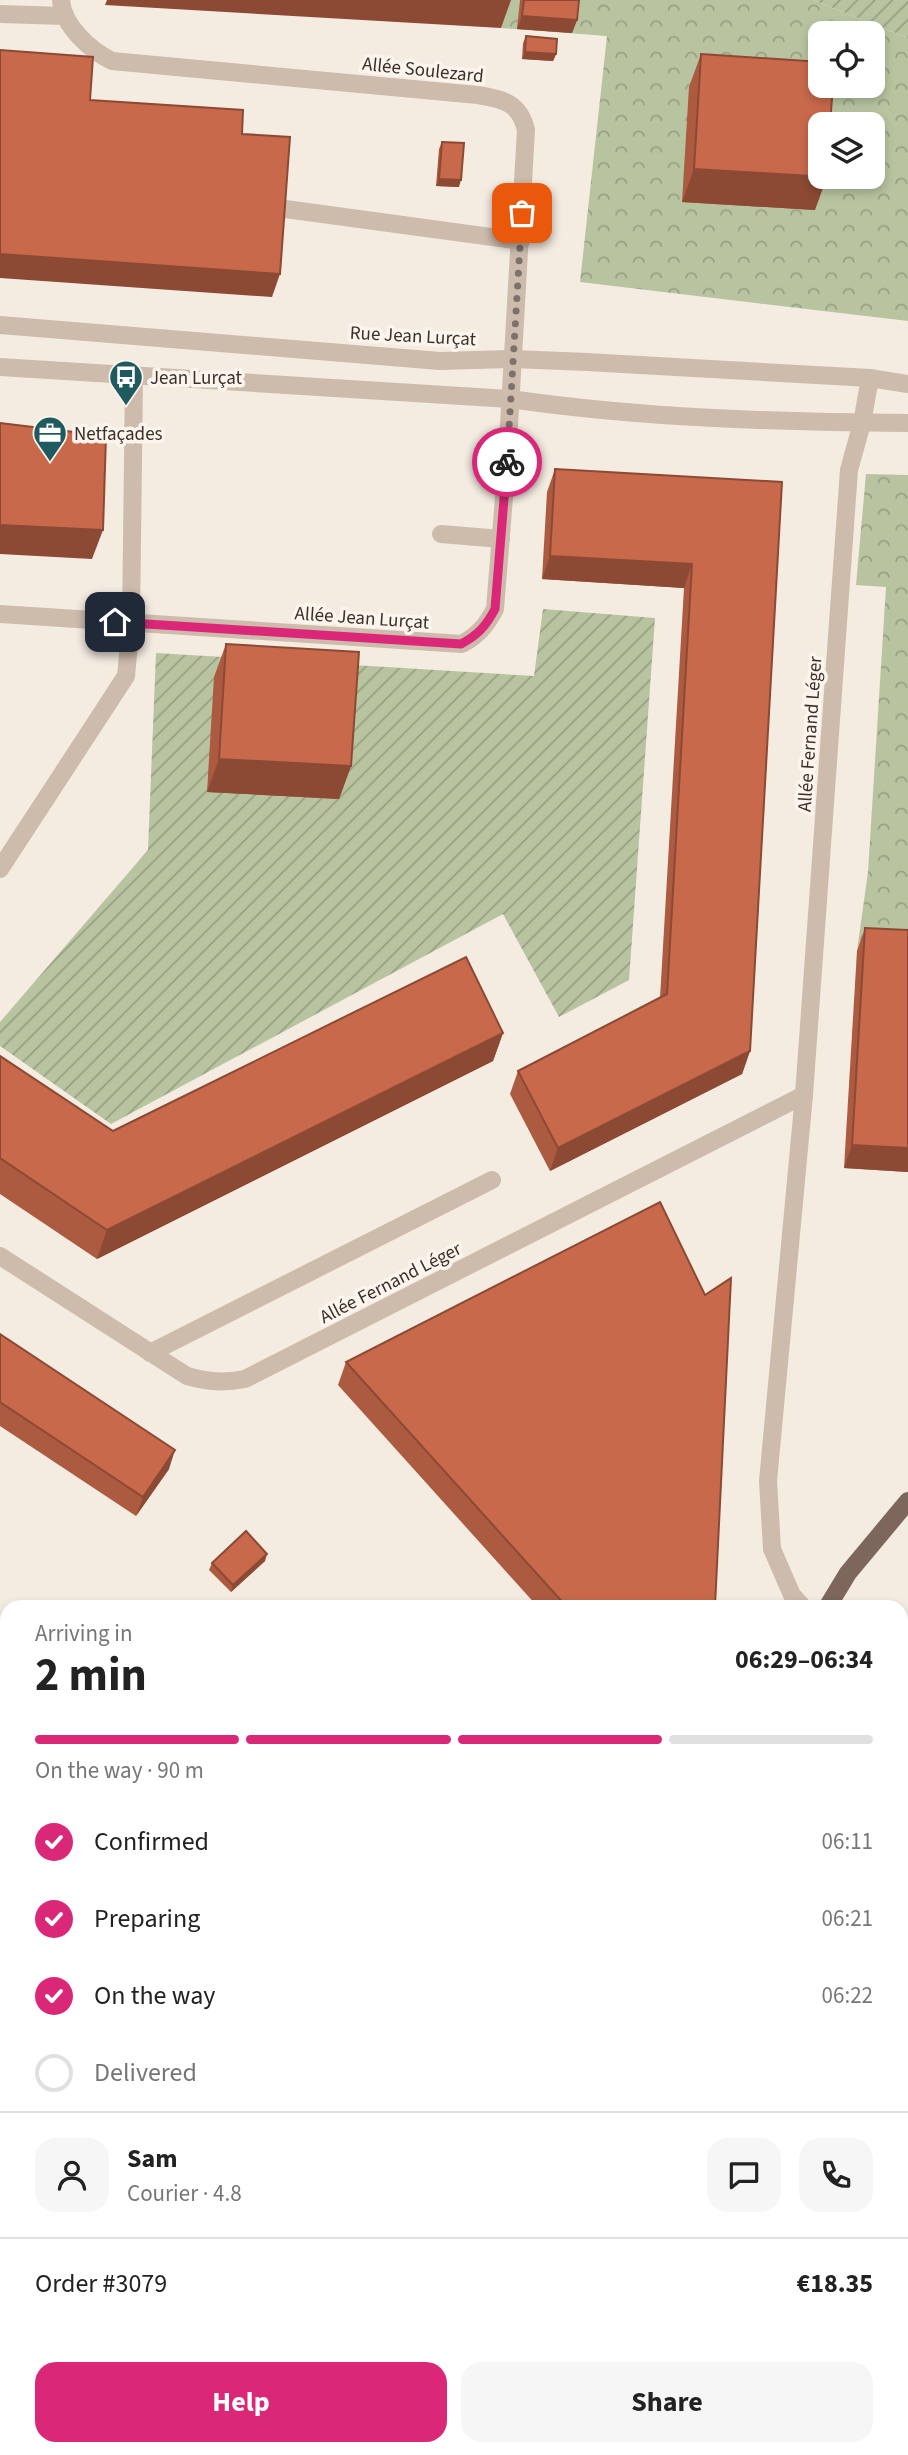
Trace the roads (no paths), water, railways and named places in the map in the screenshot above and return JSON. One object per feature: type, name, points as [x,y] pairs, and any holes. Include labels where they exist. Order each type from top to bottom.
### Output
[{"type":"main road","points":[[832,1600],[848,1573],[905,1509]]},
{"type":"street","points":[[0,14],[63,8]]},
{"type":"street","name":"Allée Soulezard","points":[[63,8],[71,25],[99,54],[112,61],[478,95],[500,98],[515,107],[523,116],[526,130],[510,399]]},
{"type":"street","points":[[278,208],[521,241]]},
{"type":"street","name":"Rue Jean Lurçat","points":[[0,325],[439,362],[513,359],[870,378],[908,384]]},
{"type":"street","points":[[0,366],[134,377],[510,399],[586,410],[776,422],[908,423]]},
{"type":"street","points":[[0,869],[126,676],[131,623],[134,377]]},
{"type":"street","name":"Allée Fernand Léger","points":[[797,1600],[772,1549],[768,1480],[804,1095],[849,470],[862,423],[870,378]]},
{"type":"street","name":"Allée Jean Lurçat","points":[[0,614],[461,644],[476,636],[487,625],[495,609],[510,399]]},
{"type":"street","points":[[441,534],[501,539]]},
{"type":"street","name":"Allée Fernand Léger","points":[[0,1256],[187,1376],[227,1383],[245,1379],[804,1095]]},
{"type":"street","points":[[149,1353],[492,1180]]},
{"type":"place","name":"Jean Lurçat","points":[[126,407]]},
{"type":"place","name":"Netfaçades","points":[[50,463]]}]
